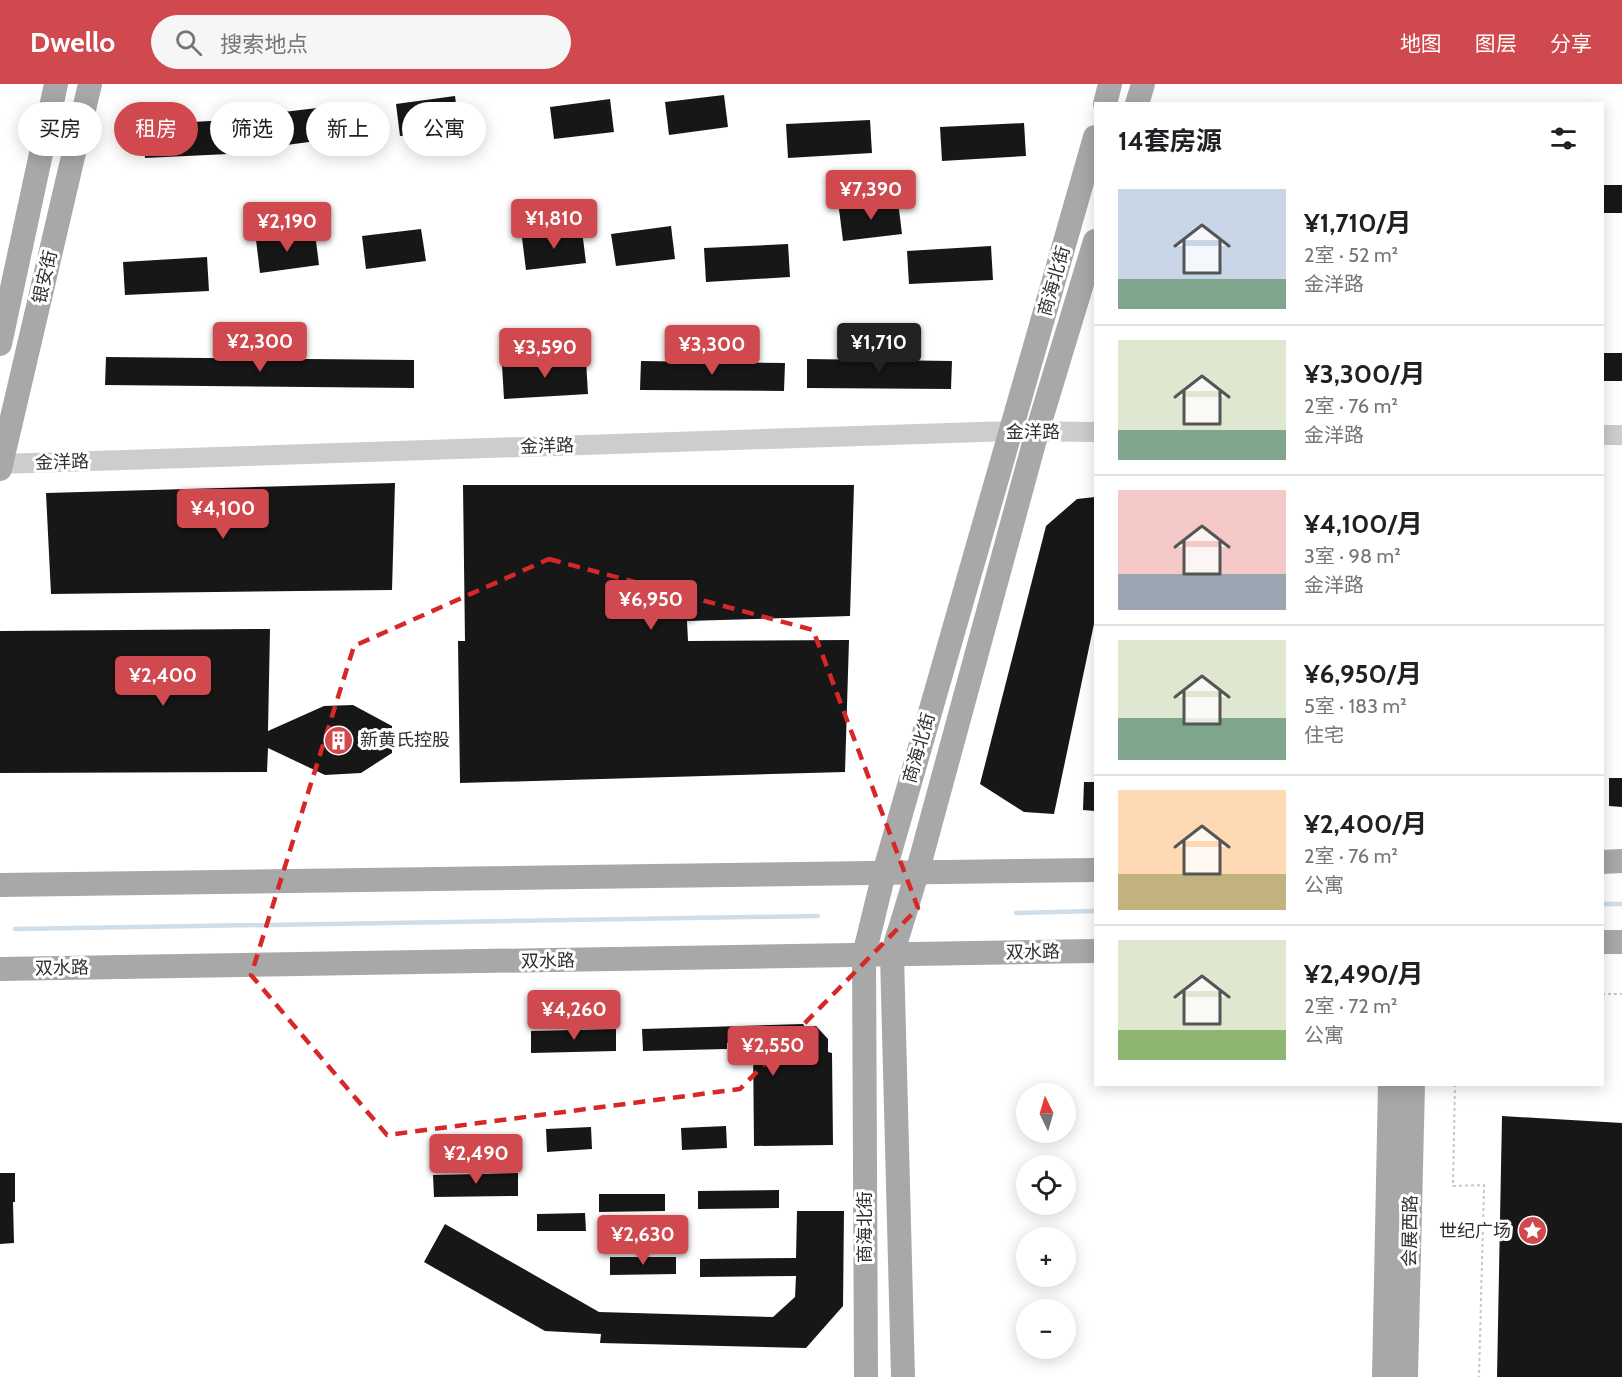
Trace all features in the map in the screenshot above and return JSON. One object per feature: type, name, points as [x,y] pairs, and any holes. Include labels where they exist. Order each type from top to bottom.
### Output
[{"type":"main road","name":"银安街","points":[[0,344],[56,84]]},
{"type":"main road","name":"银安街","points":[[0,466],[90,84]]},
{"type":"main road","points":[[1106,102],[1110,84]]},
{"type":"main road","points":[[1138,102],[1143,84]]},
{"type":"main road","name":"商海北街","points":[[866,1377],[864,955],[884,873],[1094,141]]},
{"type":"main road","name":"商海北街","points":[[903,1377],[892,955],[917,873],[1038,432],[1094,245]]},
{"type":"main road","points":[[1604,862],[1622,861]]},
{"type":"main road","points":[[0,885],[1094,870]]},
{"type":"main road","points":[[1604,942],[1622,942]]},
{"type":"main road","name":"双水路","points":[[0,969],[1094,951]]},
{"type":"main road","name":"会展西路","points":[[1384,1377],[1390,1086]]},
{"type":"main road","name":"会展西路","points":[[1406,1377],[1413,1086]]},
{"type":"street","name":"金洋路","points":[[0,466],[1011,432],[1094,432]]},
{"type":"street","points":[[1604,435],[1622,435]]},
{"type":"path","points":[[1604,994],[1622,994]]},
{"type":"path","points":[[1455,1086],[1453,1186],[1484,1185],[1479,1377]]},
{"type":"highlighted area","points":[[549,559],[813,630],[918,908],[740,1089],[387,1135],[251,975],[354,646]]},
{"type":"building","points":[[724,95],[728,127],[669,135],[665,102]]},
{"type":"building","points":[[455,96],[456,102],[411,102]]},
{"type":"building","points":[[610,99],[614,132],[554,139],[550,107]]},
{"type":"building","points":[[402,103],[402,136],[400,136],[396,104]]},
{"type":"building","points":[[306,109],[306,142],[294,144],[294,111]]},
{"type":"building","points":[[870,120],[872,153],[788,158],[786,124]]},
{"type":"building","points":[[210,121],[210,155],[198,155],[198,122]]},
{"type":"building","points":[[1024,123],[1026,156],[942,161],[940,127]]},
{"type":"building","points":[[145,156],[186,156],[145,158]]},
{"type":"building","points":[[1604,185],[1622,185],[1622,213],[1604,213]]},
{"type":"building","points":[[898,201],[902,234],[843,241],[839,209]]},
{"type":"building","points":[[671,226],[675,259],[616,266],[611,234]]},
{"type":"building","points":[[421,229],[426,261],[366,269],[362,236]]},
{"type":"building","points":[[582,230],[586,263],[526,270],[522,238]]},
{"type":"building","points":[[315,233],[319,265],[260,273],[256,240]]},
{"type":"building","points":[[788,244],[790,277],[706,282],[704,248]]},
{"type":"building","points":[[991,246],[993,280],[909,284],[907,251]]},
{"type":"building","points":[[207,257],[209,291],[125,295],[123,262]]},
{"type":"building","points":[[1604,353],[1622,353],[1622,381],[1604,381]]},
{"type":"building","points":[[106,357],[414,360],[414,388],[105,385]]},
{"type":"building","points":[[807,359],[952,361],[951,389],[807,388]]},
{"type":"building","points":[[586,360],[588,394],[504,399],[502,365]]},
{"type":"building","points":[[641,361],[785,363],[784,391],[640,390]]},
{"type":"building","points":[[395,483],[392,590],[51,594],[46,493]]},
{"type":"building","points":[[463,485],[854,485],[850,616],[687,621],[688,641],[849,640],[845,772],[460,783],[458,641],[465,641]]},
{"type":"building","points":[[1094,497],[1094,624],[1054,814],[1024,812],[980,784],[1046,526],[1077,499]]},
{"type":"building","points":[[270,629],[268,731],[324,706],[353,705],[392,726],[392,753],[361,773],[325,775],[268,748],[267,772],[0,773],[0,631]]},
{"type":"building","points":[[1609,778],[1622,778],[1622,807],[1609,806]]},
{"type":"building","points":[[1084,782],[1094,782],[1094,811],[1083,810]]},
{"type":"building","points":[[803,1024],[805,1027],[816,1026],[828,1039],[828,1052],[832,1053],[833,1145],[754,1146],[753,1043],[727,1043],[727,1049],[643,1051],[642,1029]]},
{"type":"building","points":[[616,1029],[616,1051],[531,1053],[531,1031]]},
{"type":"building","points":[[1502,1116],[1622,1123],[1622,1377],[1497,1377]]},
{"type":"building","points":[[726,1126],[727,1148],[682,1150],[681,1128]]},
{"type":"building","points":[[591,1127],[592,1149],[547,1152],[546,1129]]},
{"type":"building","points":[[0,1173],[15,1173],[14,1243],[0,1244]]},
{"type":"building","points":[[518,1173],[518,1196],[434,1197],[433,1175]]},
{"type":"building","points":[[779,1190],[779,1208],[698,1209],[698,1191]]},
{"type":"building","points":[[599,1194],[665,1194],[665,1211],[599,1212]]},
{"type":"building","points":[[797,1211],[844,1211],[843,1306],[806,1348],[600,1343],[601,1334],[545,1331],[424,1262],[445,1224],[599,1312],[773,1317],[795,1297],[796,1276],[700,1277],[700,1259],[796,1258]]},
{"type":"building","points":[[585,1213],[586,1231],[537,1231],[537,1214]]},
{"type":"building","points":[[610,1257],[676,1257],[676,1274],[610,1275]]},
{"type":"waterway","points":[[1604,904],[1622,904]]},
{"type":"waterway","points":[[1016,913],[1094,911]]},
{"type":"waterway","points":[[15,929],[818,916]]},
{"type":"place","name":"新黄氏控股","points":[[339,740]]},
{"type":"place","name":"世纪广场","points":[[1532,1231]]}]
